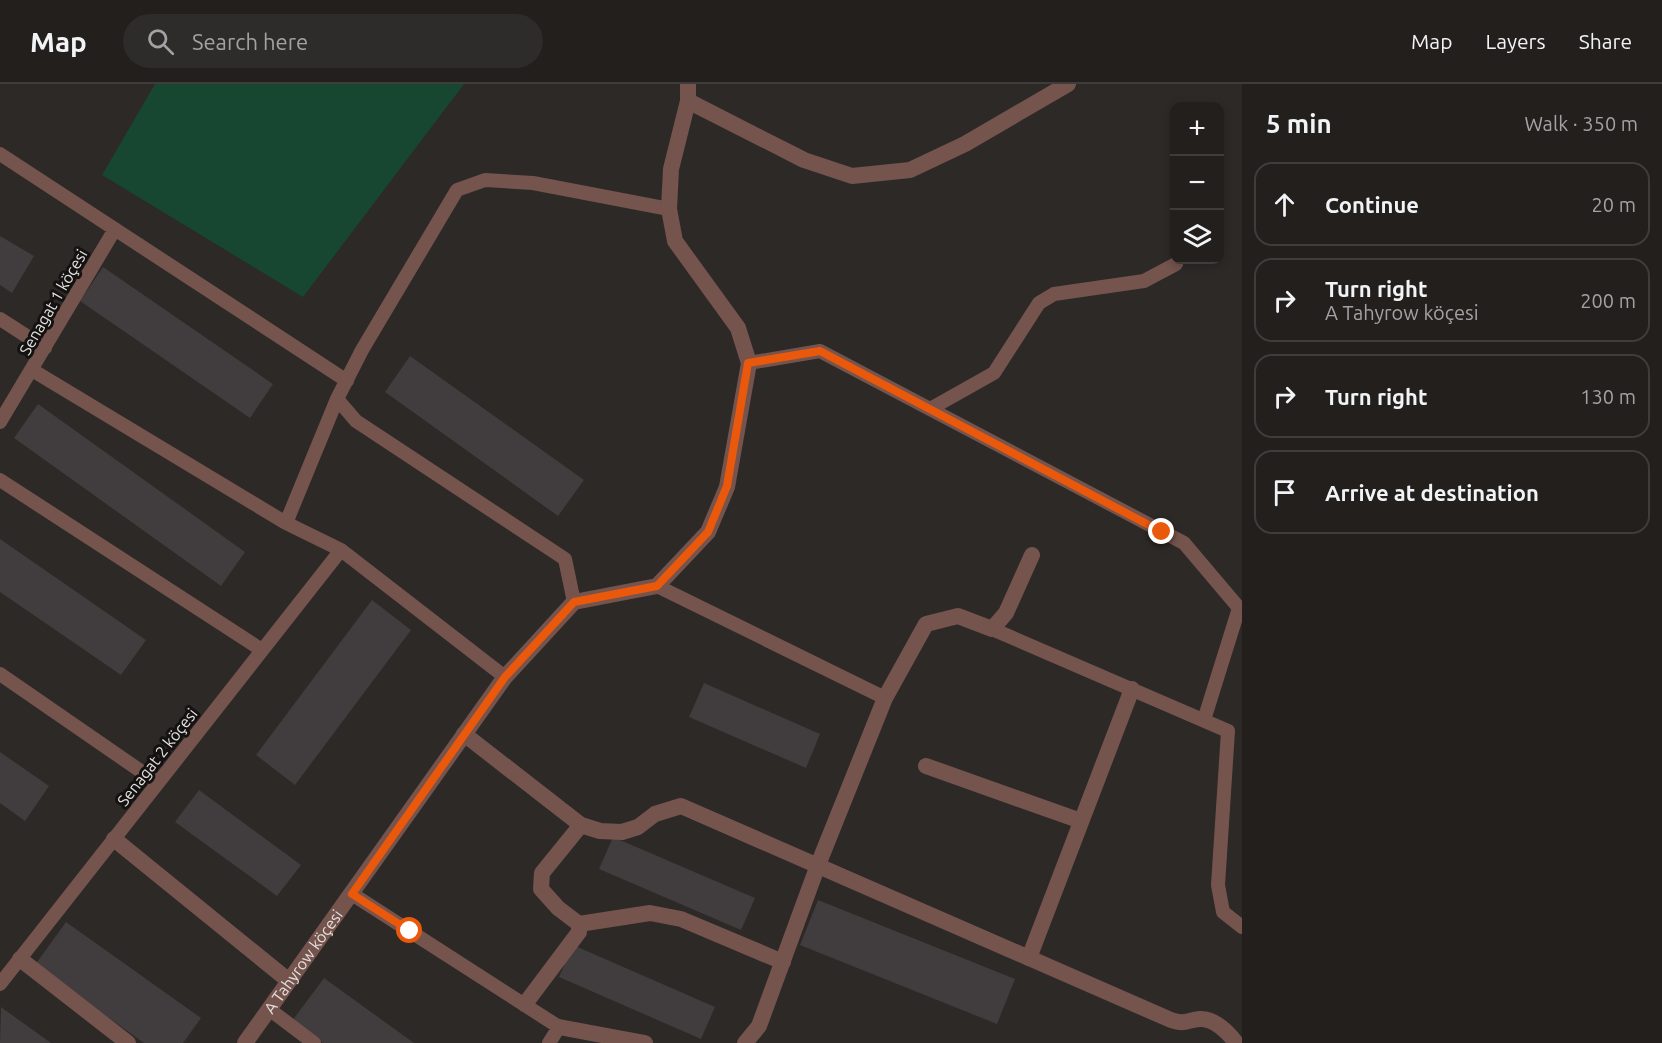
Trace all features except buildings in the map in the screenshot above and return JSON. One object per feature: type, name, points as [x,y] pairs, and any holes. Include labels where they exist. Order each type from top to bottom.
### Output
[{"type":"street","points":[[574,602],[657,586],[708,532],[727,486],[748,363],[738,328],[675,241],[669,209],[671,170],[688,101],[688,84]]},
{"type":"street","points":[[688,101],[804,160],[852,176],[910,170],[965,144],[1068,84]]},
{"type":"street","points":[[750,1042],[759,1026],[818,865],[885,698],[926,624],[958,616],[992,629],[1006,612],[1032,555]]},
{"type":"street","name":"A Tahyrow köçesi","points":[[245,1043],[505,677],[574,602]]},
{"type":"street","points":[[1029,958],[1131,689]]},
{"type":"street","points":[[464,734],[581,825],[600,831],[622,832],[638,827],[655,814],[681,806],[1180,1023],[1199,1019],[1208,1021],[1230,1033],[1236,1043]]},
{"type":"street","points":[[926,766],[1082,821]]},
{"type":"street","points":[[581,825],[542,873],[541,889],[558,908],[579,924],[650,913],[681,919],[783,962]]},
{"type":"street","points":[[114,839],[289,981]]},
{"type":"street","points":[[525,1004],[579,932],[579,924]]},
{"type":"street","points":[[20,958],[128,1043]]},
{"type":"street","points":[[559,1027],[645,1043]]},
{"type":"lane","points":[[0,154],[346,381]]},
{"type":"lane","points":[[286,522],[346,381],[457,190],[485,180],[533,183],[669,209]]},
{"type":"lane","name":"Senagat 1 köçesi","points":[[0,422],[115,229]]},
{"type":"lane","points":[[930,409],[994,373],[1040,303],[1054,294],[1144,281],[1176,264]]},
{"type":"lane","points":[[0,319],[45,348]]},
{"type":"lane","points":[[748,363],[820,351],[1184,543],[1239,608],[1204,720]]},
{"type":"lane","points":[[32,370],[286,522],[341,550],[505,677]]},
{"type":"lane","points":[[337,399],[356,421],[565,559],[574,602]]},
{"type":"lane","points":[[0,480],[262,650]]},
{"type":"lane","name":"Senagat 2 köçesi","points":[[0,984],[341,550]]},
{"type":"lane","points":[[657,586],[885,698]]},
{"type":"lane","points":[[992,629],[1228,730],[1218,885],[1223,912],[1242,927]]},
{"type":"lane","points":[[0,674],[158,783]]},
{"type":"lane","points":[[352,894],[559,1027],[549,1043]]},
{"type":"lane","points":[[269,1009],[315,1043]]},
{"type":"green space","points":[[155,84],[464,84],[303,297],[102,175]]},
{"type":"route","points":[[410,931],[352,894],[505,677],[574,602],[657,586],[708,532],[727,486],[748,363],[820,351],[1162,532]]}]
